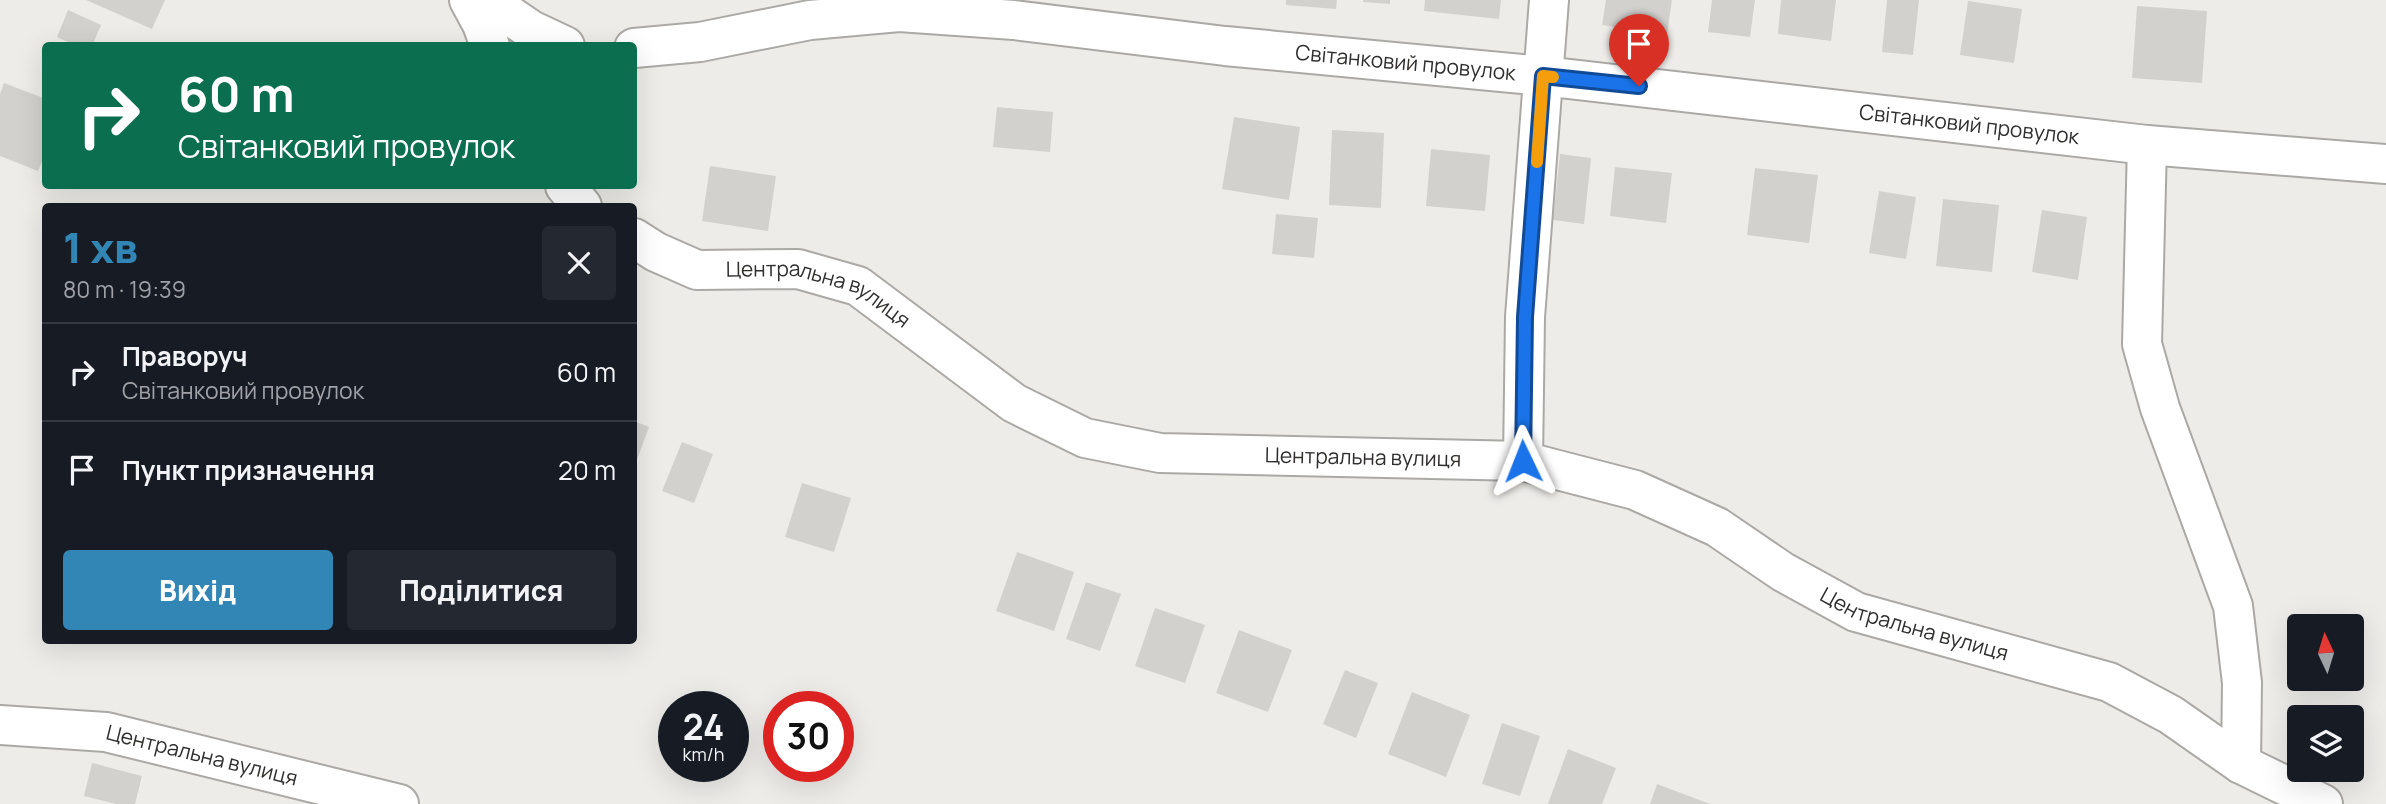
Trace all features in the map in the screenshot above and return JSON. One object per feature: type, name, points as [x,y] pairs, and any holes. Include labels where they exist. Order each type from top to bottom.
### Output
[{"type":"street","points":[[469,0],[489,42]]},
{"type":"street","points":[[487,0],[531,30],[556,42]]},
{"type":"street","points":[[1523,461],[1525,317],[1549,0]]},
{"type":"street","name":"Світанковий провулок","points":[[637,48],[700,42],[810,20],[899,12],[1014,20],[1226,46],[1543,76],[2147,145],[2386,164]]},
{"type":"street","points":[[2147,145],[2142,344],[2160,408],[2233,606],[2242,683],[2241,764]]},
{"type":"street","points":[[568,189],[579,203]]},
{"type":"street","name":"Центральна вулиця","points":[[637,240],[656,252],[697,270],[798,268],[858,286],[1014,403],[1085,438],[1160,453],[1523,461],[1635,490],[1717,527],[1783,572],[1856,612],[2109,682],[2171,715],[2241,764],[2323,804]]},
{"type":"street","name":"Центральна вулиця","points":[[0,725],[106,732],[399,804]]},
{"type":"building","points":[[86,0],[165,0],[152,29]]},
{"type":"building","points":[[1286,0],[1337,0],[1336,9],[1286,5]]},
{"type":"building","points":[[1390,0],[1390,4],[1363,2]]},
{"type":"building","points":[[1425,0],[1501,0],[1499,19],[1424,11]]},
{"type":"building","points":[[1606,0],[1672,0],[1667,34],[1602,25]]},
{"type":"building","points":[[1712,0],[1755,0],[1750,37],[1708,32]]},
{"type":"building","points":[[1781,0],[1836,0],[1831,41],[1778,34]]},
{"type":"building","points":[[1887,0],[1919,0],[1913,55],[1882,52]]},
{"type":"building","points":[[1968,1],[2022,9],[2014,63],[1960,55]]},
{"type":"building","points":[[2137,6],[2207,11],[2202,83],[2132,78]]},
{"type":"building","points":[[68,10],[101,25],[94,42],[68,42],[57,37]]},
{"type":"building","points":[[4,83],[42,97],[42,162],[38,171],[0,156],[0,94]]},
{"type":"building","points":[[997,107],[1053,112],[1050,152],[993,147]]},
{"type":"building","points":[[1234,117],[1300,127],[1289,200],[1222,189]]},
{"type":"building","points":[[1332,130],[1384,133],[1381,208],[1329,205]]},
{"type":"building","points":[[1431,149],[1490,155],[1485,211],[1426,206]]},
{"type":"building","points":[[1560,154],[1591,158],[1584,224],[1553,220]]},
{"type":"building","points":[[710,166],[776,176],[768,231],[702,221]]},
{"type":"building","points":[[1615,167],[1672,173],[1666,223],[1610,216]]},
{"type":"building","points":[[1755,168],[1818,175],[1809,243],[1747,235]]},
{"type":"building","points":[[1879,191],[1916,197],[1906,259],[1869,253]]},
{"type":"building","points":[[1943,199],[1999,205],[1992,272],[1936,266]]},
{"type":"building","points":[[2042,210],[2087,217],[2078,280],[2032,272]]},
{"type":"building","points":[[1276,214],[1318,218],[1314,258],[1272,254]]},
{"type":"building","points":[[637,422],[649,427],[637,460]]},
{"type":"building","points":[[682,442],[713,454],[694,503],[662,491]]},
{"type":"building","points":[[802,483],[851,498],[834,552],[785,537]]},
{"type":"building","points":[[1017,552],[1074,572],[1054,631],[996,611]]},
{"type":"building","points":[[1086,582],[1121,594],[1100,651],[1066,639]]},
{"type":"building","points":[[1155,608],[1205,625],[1185,683],[1135,666]]},
{"type":"building","points":[[1239,630],[1292,650],[1268,712],[1216,693]]},
{"type":"building","points":[[1345,670],[1378,683],[1356,738],[1323,724]]},
{"type":"building","points":[[1412,692],[1470,715],[1446,777],[1388,754]]},
{"type":"building","points":[[1502,723],[1540,736],[1520,796],[1482,784]]},
{"type":"building","points":[[1568,749],[1616,768],[1602,804],[1548,804]]},
{"type":"building","points":[[92,763],[142,776],[135,804],[116,804],[84,796]]},
{"type":"building","points":[[1657,784],[1710,804],[1650,804]]},
{"type":"slow traffic","points":[[1537,162],[1543,76],[1553,77]]},
{"type":"route","points":[[1523,461],[1525,317],[1543,76],[1639,86]]}]
